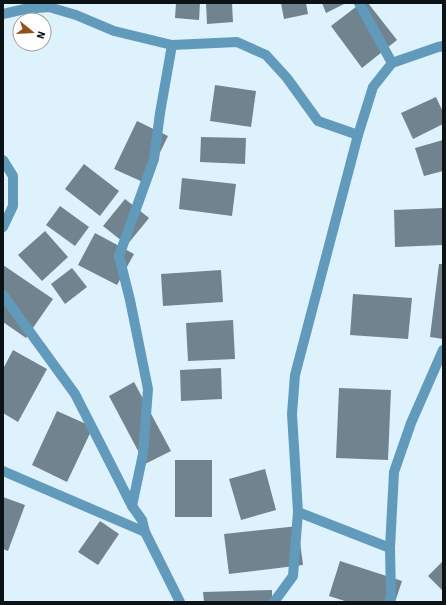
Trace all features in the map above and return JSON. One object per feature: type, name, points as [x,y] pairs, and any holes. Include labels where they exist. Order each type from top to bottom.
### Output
[{"type":"street","points":[[359,3],[392,62]]},
{"type":"street","points":[[3,14],[25,6],[49,7],[76,15],[114,31],[172,45],[237,42],[266,55],[287,78],[318,121],[358,136]]},
{"type":"street","points":[[132,506],[143,454],[148,389],[130,300],[119,256],[154,159],[160,113],[172,45]]},
{"type":"street","points":[[274,602],[293,576],[298,512],[292,414],[295,375],[358,136],[373,87],[392,62],[443,46]]},
{"type":"street","points":[[3,160],[13,176],[13,206],[3,228]]},
{"type":"street","points":[[3,295],[75,394],[132,506],[142,520],[146,532],[180,602]]},
{"type":"street","points":[[389,602],[391,597],[390,548],[394,472],[411,423],[443,350]]},
{"type":"street","points":[[3,471],[146,532]]},
{"type":"street","points":[[298,512],[390,548]]},
{"type":"building","points":[[176,3],[200,3],[199,20],[175,18]]},
{"type":"building","points":[[206,3],[232,3],[233,22],[207,24]]},
{"type":"building","points":[[281,3],[306,3],[308,14],[284,19]]},
{"type":"building","points":[[322,3],[346,3],[326,13]]},
{"type":"building","points":[[361,3],[368,3],[397,40],[362,68],[331,26]]},
{"type":"building","points":[[215,85],[256,91],[251,127],[210,121]]},
{"type":"building","points":[[436,97],[443,112],[443,124],[413,139],[401,113]]},
{"type":"building","points":[[137,121],[168,136],[145,183],[114,169]]},
{"type":"building","points":[[201,137],[246,138],[245,164],[200,162]]},
{"type":"building","points":[[443,140],[443,171],[424,176],[415,148]]},
{"type":"building","points":[[84,164],[119,191],[100,216],[65,189]]},
{"type":"building","points":[[182,178],[236,184],[232,216],[179,209]]},
{"type":"building","points":[[125,199],[149,218],[127,245],[103,226]]},
{"type":"building","points":[[60,206],[89,227],[75,246],[46,225]]},
{"type":"building","points":[[443,208],[443,245],[395,247],[394,210]]},
{"type":"building","points":[[45,231],[68,257],[42,281],[18,255]]},
{"type":"building","points":[[95,233],[134,254],[117,285],[78,265]]},
{"type":"building","points":[[439,264],[443,264],[443,339],[430,337]]},
{"type":"building","points":[[3,265],[53,299],[26,338],[3,322]]},
{"type":"building","points":[[72,268],[87,287],[65,304],[51,284]]},
{"type":"building","points":[[221,270],[223,302],[163,306],[161,274]]},
{"type":"building","points":[[353,294],[412,298],[408,339],[350,335]]},
{"type":"building","points":[[233,320],[235,359],[188,361],[186,323]]},
{"type":"building","points":[[13,350],[47,369],[18,422],[3,413],[3,369]]},
{"type":"building","points":[[221,368],[222,399],[181,401],[180,370]]},
{"type":"building","points":[[134,382],[171,451],[145,464],[109,396]]},
{"type":"building","points":[[339,388],[391,390],[388,460],[336,458]]},
{"type":"building","points":[[57,411],[93,427],[67,482],[32,465]]},
{"type":"building","points":[[175,460],[212,460],[212,517],[175,517]]},
{"type":"building","points":[[265,469],[276,510],[241,520],[229,479]]},
{"type":"building","points":[[3,497],[25,505],[8,551],[3,549]]},
{"type":"building","points":[[100,521],[119,534],[98,565],[78,552]]},
{"type":"building","points":[[298,526],[303,565],[229,574],[224,534]]},
{"type":"building","points":[[340,561],[402,581],[395,602],[348,602],[329,596]]},
{"type":"building","points":[[443,561],[443,591],[428,576]]},
{"type":"building","points":[[272,590],[272,602],[204,602],[203,592]]}]
